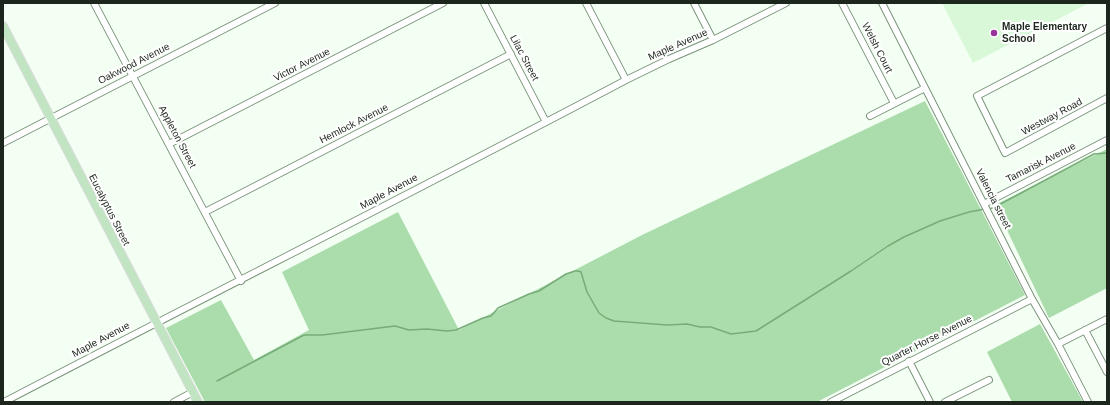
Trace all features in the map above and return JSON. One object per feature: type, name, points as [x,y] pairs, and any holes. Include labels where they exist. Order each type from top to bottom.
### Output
[{"type":"main road","name":"Eucalyptus Street","points":[[3,26],[198,402]]},
{"type":"street","name":"Appleton Street","points":[[94,3],[241,280]]},
{"type":"street","name":"Oakwood Avenue","points":[[3,143],[275,3]]},
{"type":"street","name":"Victor Avenue","points":[[170,144],[443,3]]},
{"type":"street","name":"Lilac Street","points":[[484,3],[546,122]]},
{"type":"street","points":[[586,3],[626,80]]},
{"type":"street","points":[[694,3],[713,40]]},
{"type":"street","name":"Maple Avenue","points":[[4,402],[626,80],[713,40],[786,3]]},
{"type":"street","name":"Welsh Court","points":[[842,3],[894,103]]},
{"type":"street","name":"Valencia street","points":[[882,3],[1032,299],[1058,344],[1088,402]]},
{"type":"street","name":"Westway Road","points":[[1107,28],[977,96],[1005,153],[1107,98]]},
{"type":"street","name":"Hemlock Avenue","points":[[205,212],[511,54]]},
{"type":"street","points":[[870,116],[924,88]]},
{"type":"street","name":"Tamarisk Avenue","points":[[984,204],[1107,140]]},
{"type":"street","name":"Quarter Horse Avenue","points":[[831,402],[908,361],[1032,299]]},
{"type":"street","points":[[1058,344],[1107,319]]},
{"type":"street","points":[[1085,330],[1107,372]]},
{"type":"street","points":[[908,361],[930,402]]},
{"type":"street","points":[[945,402],[988,380]]},
{"type":"street","points":[[174,402],[193,392]]},
{"type":"shaded area","name":"Maple Elementary School","points":[[942,3],[1089,3],[973,63]]},
{"type":"shaded area","points":[[925,101],[1025,295],[817,402],[205,402],[166,328],[221,300],[254,360],[309,330],[282,272],[398,212],[459,330],[644,234]]},
{"type":"shaded area","points":[[1107,149],[1107,288],[1049,318],[995,205]]},
{"type":"shaded area","points":[[1040,324],[1083,402],[1012,402],[987,352]]},
{"type":"waterway","points":[[988,209],[993,208],[1094,154],[1107,153]]},
{"type":"waterway","points":[[217,381],[304,335],[322,335],[395,326],[409,330],[456,330],[491,316],[498,308],[539,291],[566,274],[575,271],[581,272],[587,292],[599,313],[614,321],[667,325],[687,324],[700,327],[711,327],[731,334],[756,331],[904,237],[940,221],[969,212],[985,209]]},
{"type":"place","name":"Maple Elementary School","points":[[994,33]]}]
